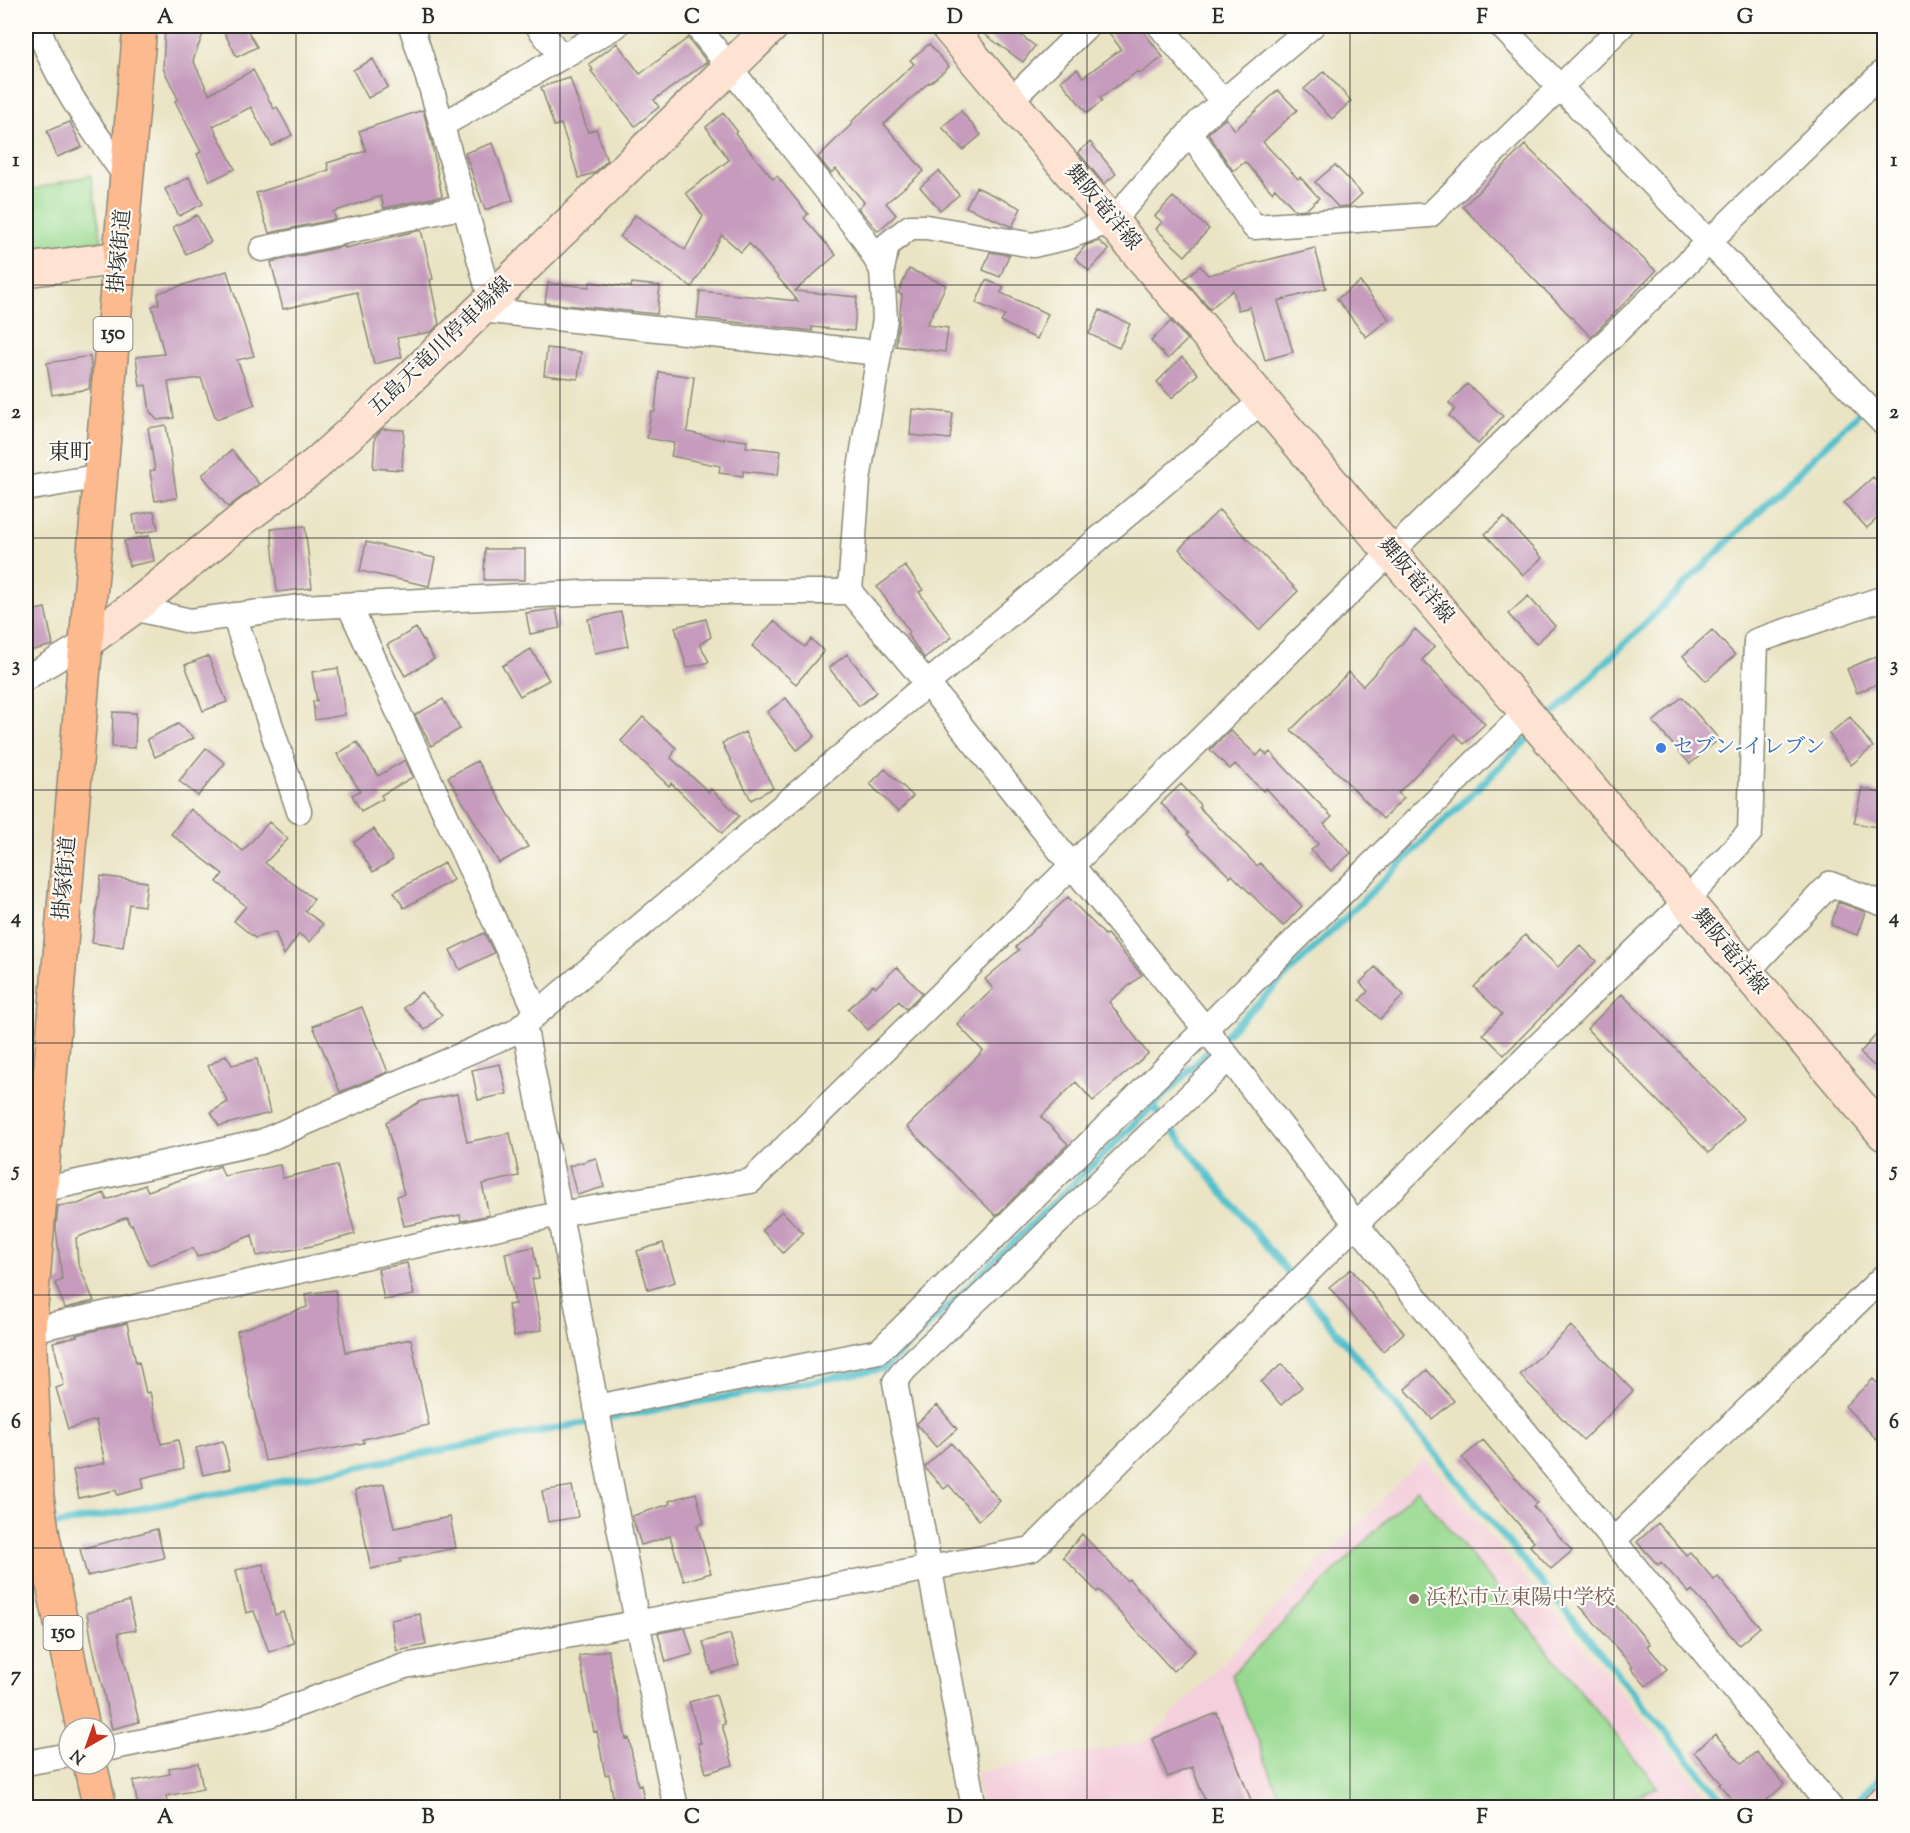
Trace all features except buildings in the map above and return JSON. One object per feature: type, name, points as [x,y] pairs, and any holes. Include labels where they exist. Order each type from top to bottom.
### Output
[{"type":"highway","name":"掛塚街道","points":[[81,1716],[41,1525],[27,1331],[140,26]]},
{"type":"highway","points":[[93,1776],[100,1808]]},
{"type":"main road","name":"五島天竜川停車場線","points":[[86,642],[133,608],[244,518],[315,465],[397,391],[772,26]]},
{"type":"main road","name":"舞阪竜洋線","points":[[947,26],[1884,1134]]},
{"type":"main road","points":[[26,270],[120,258]]},
{"type":"main road","points":[[1879,1808],[1884,1802]]},
{"type":"street","points":[[38,26],[44,44],[75,104],[127,178]]},
{"type":"street","points":[[411,26],[465,206],[486,305],[879,353]]},
{"type":"street","points":[[538,26],[561,57]]},
{"type":"street","points":[[442,125],[616,26]]},
{"type":"street","points":[[697,26],[863,237],[882,270]]},
{"type":"street","points":[[1011,100],[1087,26]]},
{"type":"street","points":[[1160,26],[1223,102]]},
{"type":"street","points":[[1312,26],[1190,132],[1113,220],[1068,237],[1033,245],[926,227],[909,227],[887,245],[882,270],[885,319],[858,480],[850,592],[927,683],[1229,1059],[1356,1224],[1832,1808]]},
{"type":"street","points":[[1501,26],[1881,421]]},
{"type":"street","points":[[1190,132],[1254,227],[1430,215],[1622,26]]},
{"type":"street","points":[[27,1331],[559,1214],[751,1181],[1884,71]]},
{"type":"street","points":[[262,249],[465,206]]},
{"type":"street","points":[[41,1190],[261,1142],[515,1032],[1263,400]]},
{"type":"street","points":[[26,489],[101,476]]},
{"type":"street","points":[[133,608],[190,621],[300,608],[601,592],[850,592]]},
{"type":"street","points":[[117,1747],[266,1716],[405,1666],[1032,1549],[1356,1224],[1686,901],[1750,832],[1756,641],[1884,598]]},
{"type":"street","points":[[349,605],[531,1019],[559,1214],[637,1622],[676,1808]]},
{"type":"street","points":[[234,615],[299,811]]},
{"type":"street","points":[[26,678],[86,642]]},
{"type":"street","points":[[598,1414],[879,1351],[1525,710]]},
{"type":"street","points":[[1746,973],[1830,884],[1884,904]]},
{"type":"street","points":[[974,1808],[894,1382],[1229,1059]]},
{"type":"street","points":[[1613,1540],[1884,1276]]},
{"type":"street","points":[[26,1763],[57,1757]]},
{"type":"shaded area","name":"浜松市立東陽中学校","points":[[1424,1457],[1717,1807],[982,1808],[975,1772],[1145,1742]]},
{"type":"green space","points":[[91,175],[102,241],[26,252],[26,191]]},
{"type":"green space","name":"浜松市立東陽中学校","points":[[1417,1489],[1658,1787],[1608,1807],[1284,1807],[1231,1675]]},
{"type":"waterway","points":[[1546,721],[1884,388]]},
{"type":"waterway","points":[[49,1526],[594,1421],[885,1368],[1534,733]]},
{"type":"waterway","points":[[1153,1106],[1451,1473],[1729,1808]]},
{"type":"waterway","points":[[1850,1808],[1884,1773]]},
{"type":"place","name":"セブン-イレブン","points":[[1661,748]]},
{"type":"place","name":"浜松市立東陽中学校","points":[[1414,1599]]},
{"type":"district","name":"東町","points":[[70,454]]}]
